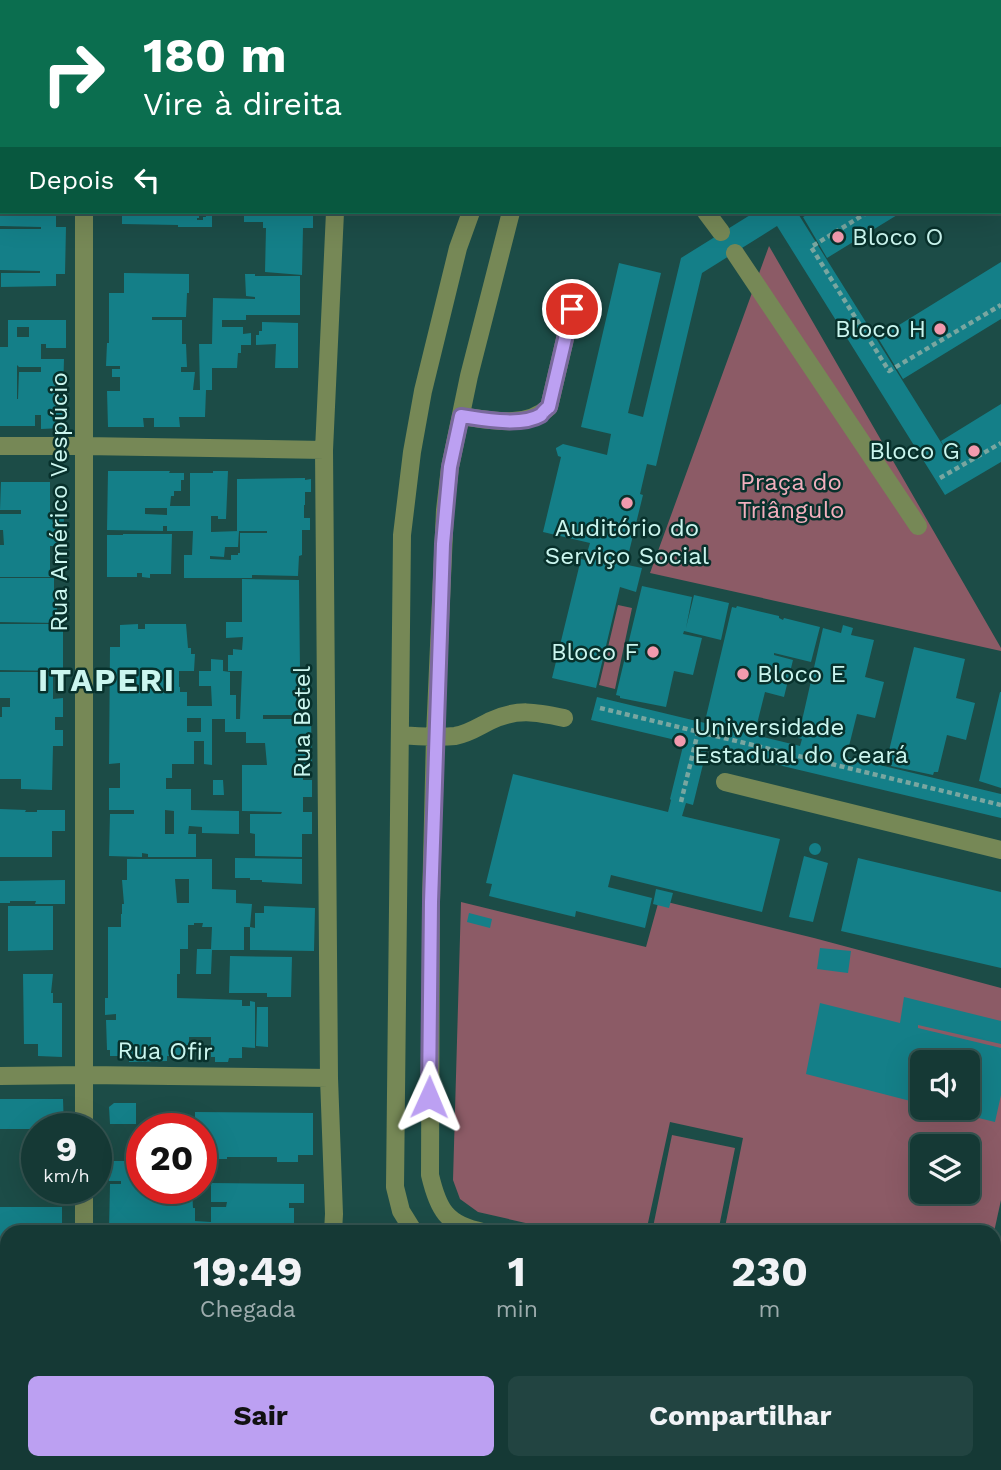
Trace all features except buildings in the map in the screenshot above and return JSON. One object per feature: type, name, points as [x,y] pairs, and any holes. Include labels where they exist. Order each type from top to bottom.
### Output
[{"type":"street","name":"Rua Américo Vespúcio","points":[[84,214],[84,1113]]},
{"type":"street","name":"Rua Betel","points":[[333,1225],[329,1078],[324,450],[335,214]]},
{"type":"street","points":[[410,1225],[401,1211],[395,1186],[402,535],[412,452],[426,378],[458,248],[470,214]]},
{"type":"street","points":[[460,1225],[452,1221],[441,1208],[435,1197],[430,1175],[430,930],[445,510],[450,467],[472,363],[510,214]]},
{"type":"street","points":[[708,214],[721,232]]},
{"type":"street","points":[[735,253],[918,526]]},
{"type":"street","points":[[461,416],[516,421],[531,419],[549,407],[572,309]]},
{"type":"street","points":[[0,446],[324,450]]},
{"type":"street","points":[[401,735],[456,736],[516,712],[533,711],[564,718]]},
{"type":"street","points":[[725,782],[1001,850]]},
{"type":"street","name":"Rua Ofir","points":[[0,1076],[329,1078]]},
{"type":"street","points":[[83,1225],[84,1204]]},
{"type":"path","points":[[864,214],[811,247],[889,371],[1001,305]]},
{"type":"path","points":[[940,478],[1001,443]]},
{"type":"path","points":[[600,708],[1001,805]]},
{"type":"path","points":[[681,802],[698,732]]},
{"type":"green space","name":"Praça do Triângulo","points":[[769,246],[1001,648],[1001,651],[650,573]]},
{"type":"green space","points":[[618,605],[632,608],[615,689],[599,685]]},
{"type":"green space","points":[[659,900],[1001,988],[1001,1200],[996,1225],[725,1225],[743,1138],[670,1122],[648,1225],[535,1225],[478,1212],[460,1199],[453,1180],[461,902],[646,947]]},
{"type":"green space","points":[[672,1135],[735,1148],[719,1225],[653,1225]]},
{"type":"place","name":"Bloco O","points":[[838,237]]},
{"type":"place","name":"Bloco H","points":[[940,329]]},
{"type":"place","name":"Bloco G","points":[[974,451]]},
{"type":"place","name":"Auditório do Serviço Social","points":[[627,503]]},
{"type":"place","name":"Bloco F","points":[[653,652]]},
{"type":"place","name":"Bloco E","points":[[743,674]]},
{"type":"place","name":"Universidade Estadual do Ceará","points":[[680,741]]},
{"type":"district","name":"ITAPERI","points":[[107,680]]},
{"type":"route","points":[[429,1097],[435,736],[443,544],[450,467],[461,416],[516,421],[531,419],[549,407],[572,309]]}]
